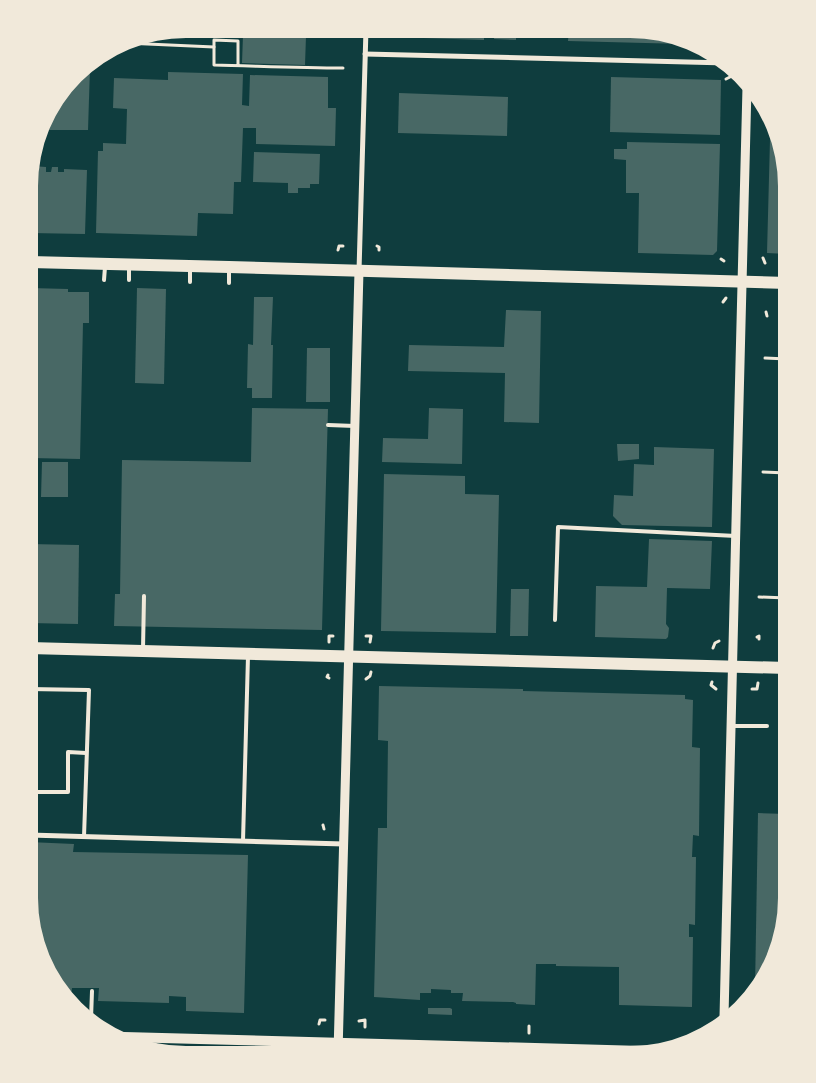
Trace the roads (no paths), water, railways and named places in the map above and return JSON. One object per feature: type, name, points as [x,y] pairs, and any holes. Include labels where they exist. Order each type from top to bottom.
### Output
[{"type":"main road","points":[[37,262],[778,282]]},
{"type":"main road","points":[[37,648],[778,668]]},
{"type":"main road","points":[[137,1038],[280,1045]]},
{"type":"street","points":[[339,1045],[366,38]]},
{"type":"street","points":[[365,54],[713,63]]},
{"type":"street","points":[[724,1012],[747,94]]},
{"type":"street","points":[[37,835],[344,844]]},
{"type":"lane","points":[[104,280],[105,264]]},
{"type":"lane","points":[[129,265],[129,280]]},
{"type":"lane","points":[[190,267],[190,282]]},
{"type":"lane","points":[[229,267],[229,283]]},
{"type":"lane","points":[[328,425],[355,426]]},
{"type":"lane","points":[[555,620],[558,528],[736,536]]},
{"type":"lane","points":[[143,651],[144,596]]},
{"type":"lane","points":[[243,841],[248,654]]},
{"type":"lane","points":[[37,689],[88,690],[84,837]]},
{"type":"lane","points":[[731,726],[767,726]]},
{"type":"lane","points":[[37,792],[68,792],[68,752],[86,753]]},
{"type":"lane","points":[[91,1012],[92,991]]}]
